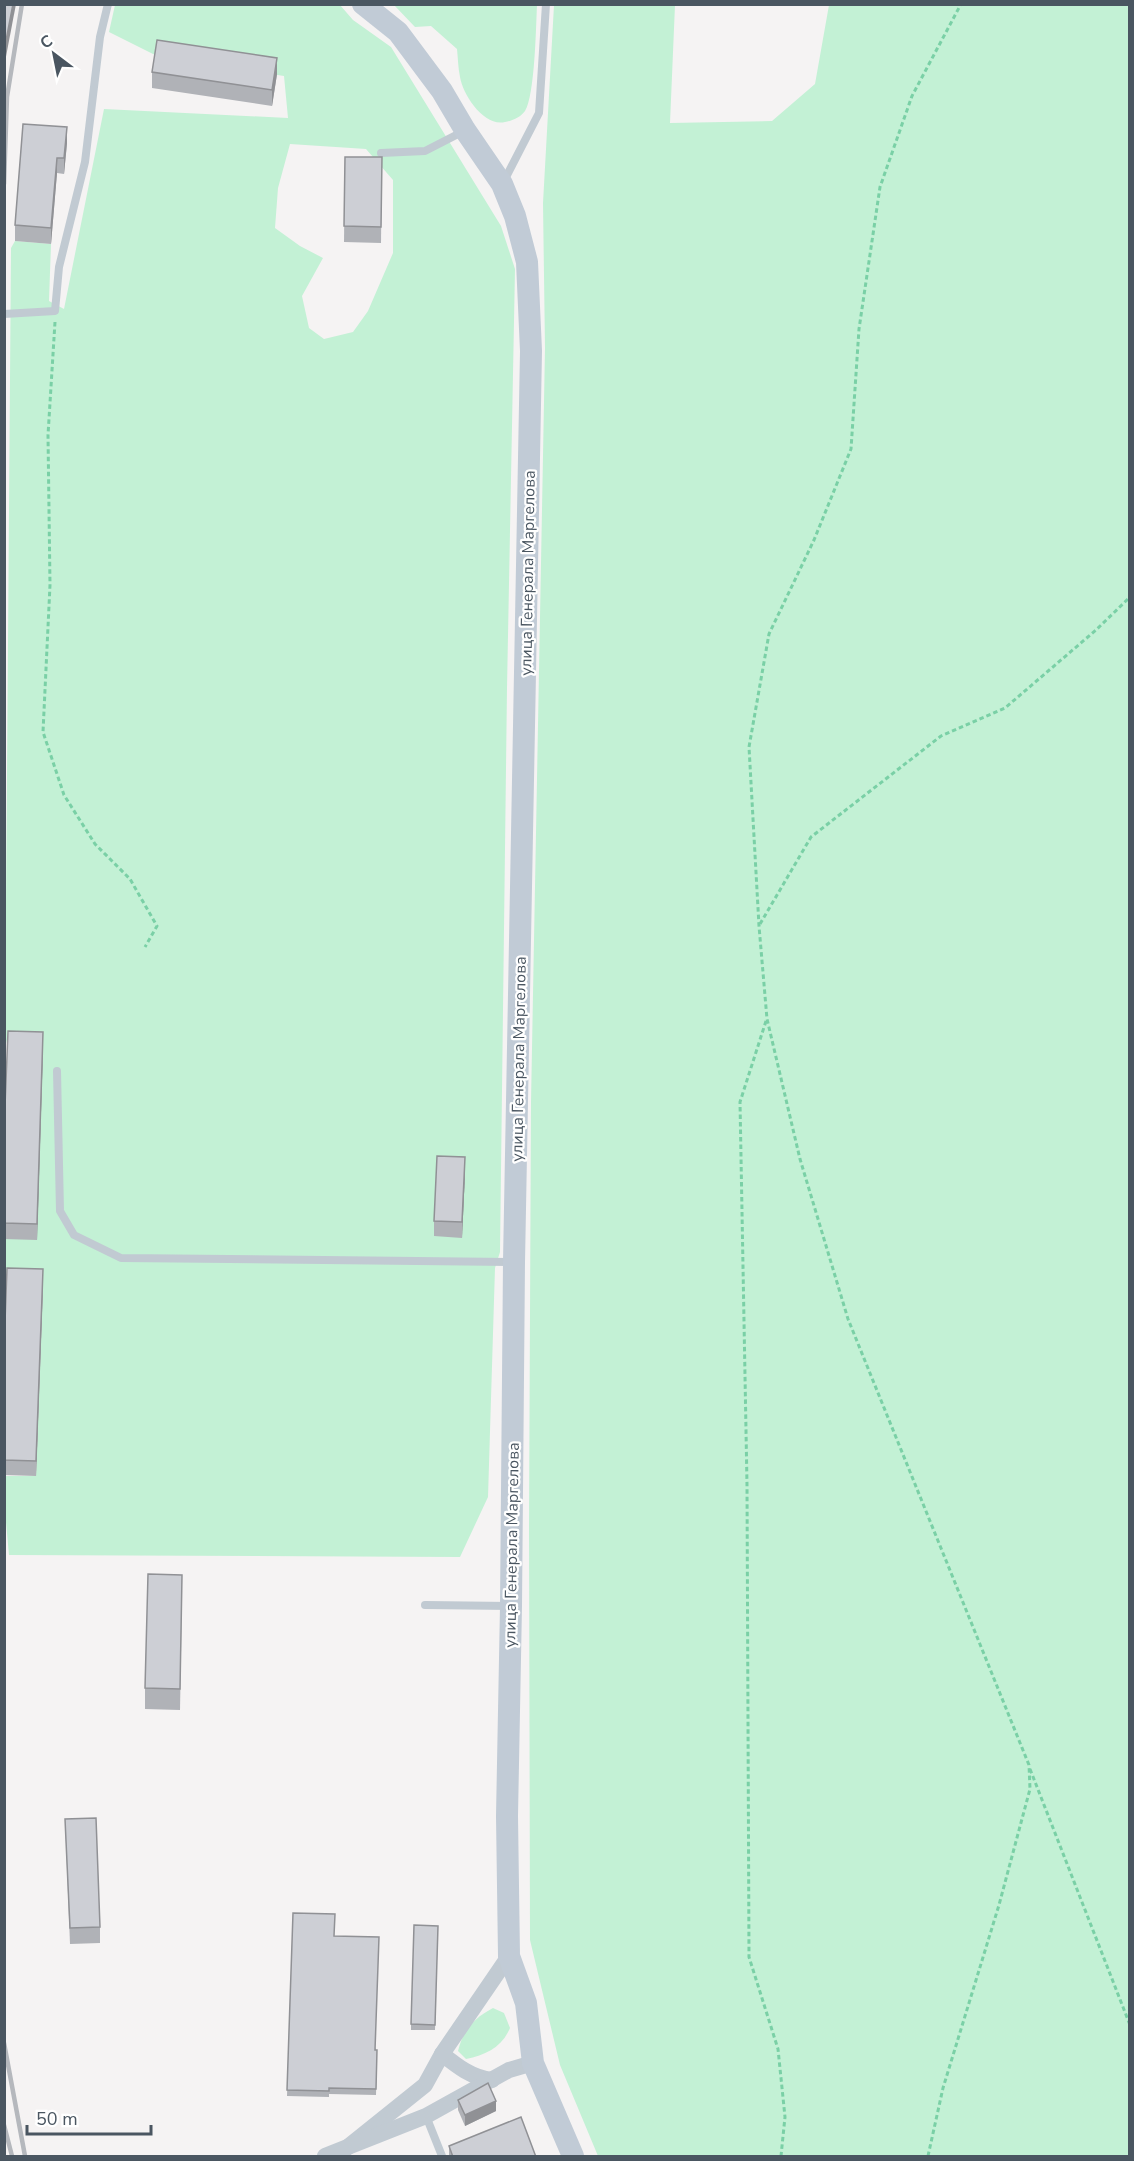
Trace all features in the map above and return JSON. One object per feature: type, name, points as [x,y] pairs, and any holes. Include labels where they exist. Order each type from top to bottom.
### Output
[{"type":"main road","name":"улица Генерала Маргелова","points":[[363,4],[398,32],[442,92],[502,184],[515,216],[527,262],[531,351],[514,1262],[507,1816],[509,1956],[526,2003],[533,2063],[573,2157]]},
{"type":"street","points":[[344,2150],[425,2085],[442,2054],[509,1956]]},
{"type":"street","points":[[442,2054],[466,2073],[492,2080]]},
{"type":"street","points":[[325,2157],[426,2116],[509,2070],[533,2063]]},
{"type":"lane","points":[[4,314],[55,311],[59,267],[85,162],[100,37],[108,4]]},
{"type":"lane","points":[[502,184],[539,113],[546,4]]},
{"type":"lane","points":[[381,153],[425,152],[465,130]]},
{"type":"lane","points":[[57,1071],[60,1211],[74,1235],[122,1258],[514,1262]]},
{"type":"lane","points":[[425,1605],[511,1606]]},
{"type":"lane","points":[[426,2116],[442,2157]]},
{"type":"path","points":[[961,4],[912,96],[880,187],[859,329],[852,449],[814,540],[769,634],[749,747],[759,926],[767,1019],[800,1159],[848,1318],[1029,1765],[1130,2025]]},
{"type":"path","points":[[55,311],[48,435],[50,585],[43,732],[64,795],[95,844],[130,879],[157,926],[145,947]]},
{"type":"path","points":[[759,926],[811,837],[941,736],[1005,708],[1096,630],[1130,597]]},
{"type":"path","points":[[767,1019],[740,1102],[747,1485],[749,1957],[778,2049],[785,2117],[781,2157]]},
{"type":"path","points":[[928,2157],[943,2088],[999,1905],[1030,1789],[1029,1765]]},
{"type":"green space","points":[[115,5],[340,5],[353,20],[391,47],[501,226],[515,269],[500,1252],[495,1268],[488,1497],[460,1557],[9,1555],[4,1476],[36,1476],[43,1285],[7,1284],[4,1263],[8,1047],[5,1036],[11,248],[15,241],[51,244],[49,301],[64,309],[104,109],[288,118],[284,76],[157,56],[109,32]],"holes":[[[290,144],[366,149],[393,180],[393,253],[368,311],[353,332],[324,339],[309,328],[302,296],[323,258],[300,246],[275,228],[278,188]]]},
{"type":"green space","points":[[394,5],[537,5],[533,76],[525,111],[511,121],[505,122],[490,120],[482,115],[465,92],[459,70],[457,49],[431,26],[415,27]]},
{"type":"green space","points":[[554,5],[675,5],[670,123],[772,121],[815,84],[829,5],[1129,5],[1129,2156],[598,2156],[560,2065],[530,1940],[531,1102],[545,348],[543,203]]},
{"type":"green space","points":[[493,2008],[504,2013],[510,2028],[507,2035],[492,2049],[466,2059],[458,2051],[466,2031],[475,2020]]},
{"type":"building","points":[[4,4],[13,4],[4,51]]},
{"type":"building","points":[[157,40],[277,58],[272,90],[152,72]]},
{"type":"building","points":[[23,124],[67,127],[64,158],[57,158],[51,228],[15,225]]},
{"type":"building","points":[[345,157],[382,157],[381,227],[344,226]]},
{"type":"building","points":[[8,1031],[43,1032],[37,1224],[4,1223],[4,1131]]},
{"type":"building","points":[[437,1156],[465,1157],[462,1222],[434,1221]]},
{"type":"building","points":[[7,1268],[43,1269],[36,1461],[4,1460]]},
{"type":"building","points":[[148,1574],[182,1575],[180,1689],[145,1688]]},
{"type":"building","points":[[96,1818],[100,1927],[70,1928],[65,1819]]},
{"type":"building","points":[[293,1913],[335,1914],[334,1936],[379,1937],[376,2089],[287,2090]]},
{"type":"building","points":[[414,1925],[438,1926],[435,2025],[411,2024]]},
{"type":"building","points":[[488,2083],[496,2101],[465,2115],[458,2100]]},
{"type":"building","points":[[521,2117],[536,2157],[453,2157],[449,2146]]},
{"type":"railway","points":[[4,184],[7,97],[22,4]]},
{"type":"railway","points":[[4,2043],[25,2156]]},
{"type":"railway","points":[[4,2125],[12,2156]]}]
